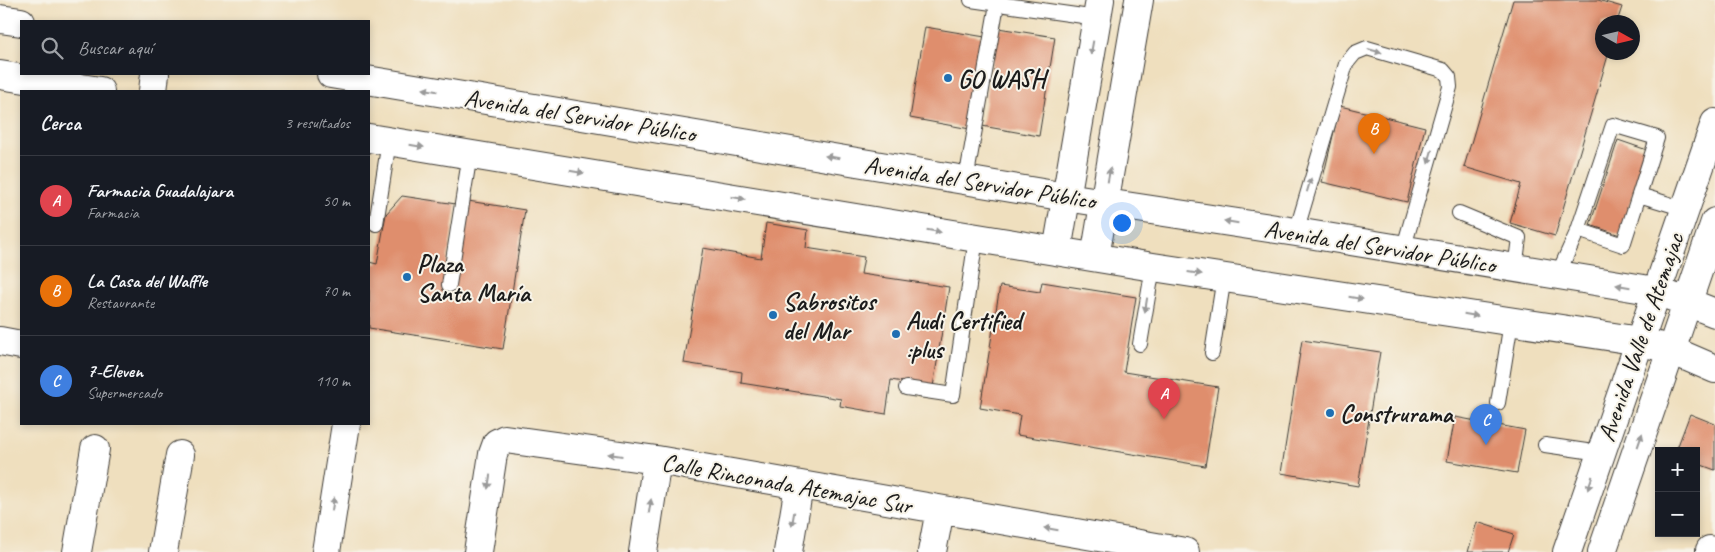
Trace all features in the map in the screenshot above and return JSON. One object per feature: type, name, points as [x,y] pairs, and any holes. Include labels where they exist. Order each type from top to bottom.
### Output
[{"type":"street","points":[[1095,257],[1139,0]]},
{"type":"street","points":[[1057,251],[1098,9]]},
{"type":"street","points":[[0,19],[20,22]]},
{"type":"street","points":[[0,75],[94,90]]},
{"type":"street","points":[[153,90],[155,75]]},
{"type":"street","name":"Avenida del Servidor Público","points":[[337,75],[1066,197],[1296,232],[1656,291],[1715,313]]},
{"type":"street","name":"Avenida Valle de Atemajac","points":[[1567,552],[1715,123]]},
{"type":"street","points":[[379,139],[1152,267],[1640,341],[1671,350],[1715,370]]},
{"type":"street","name":"Avenida Valle de Atemajac","points":[[1602,552],[1715,222]]},
{"type":"street","points":[[0,341],[20,345]]},
{"type":"street","points":[[326,552],[346,425]]},
{"type":"street","name":"Calle Rinconada Atemajac Sur","points":[[478,552],[493,454],[497,443],[505,440],[657,460],[940,510],[1084,543],[1185,552]]},
{"type":"street","points":[[77,552],[95,449]]},
{"type":"street","points":[[163,552],[180,455]]},
{"type":"street","points":[[643,552],[657,460]]},
{"type":"street","points":[[788,552],[799,486]]},
{"type":"street","points":[[932,552],[940,510]]},
{"type":"lane","points":[[972,0],[997,4],[1098,9]]},
{"type":"lane","points":[[966,180],[997,4]]},
{"type":"lane","points":[[1296,232],[1346,64],[1355,53],[1367,48],[1443,70],[1449,77],[1450,87],[1403,250]]},
{"type":"lane","points":[[1557,276],[1578,230],[1613,125],[1657,138],[1623,245],[1578,230]]},
{"type":"lane","points":[[376,224],[379,139]]},
{"type":"lane","points":[[450,285],[470,154]]},
{"type":"lane","points":[[1639,195],[1685,210]]},
{"type":"lane","points":[[1459,213],[1519,238],[1515,269]]},
{"type":"lane","points":[[906,388],[954,395],[976,238]]},
{"type":"lane","points":[[1140,344],[1152,267]]},
{"type":"lane","points":[[1212,353],[1224,277]]},
{"type":"lane","points":[[1498,402],[1511,322]]},
{"type":"lane","points":[[1545,445],[1600,453]]},
{"type":"building","points":[[1513,0],[1598,0],[1622,7],[1619,15],[1595,15],[1595,60],[1607,60],[1555,236],[1510,223],[1521,184],[1464,167]]},
{"type":"building","name":"GO WASH","points":[[925,27],[985,37],[970,129],[910,118]]},
{"type":"building","points":[[998,28],[1055,37],[1039,136],[982,126]]},
{"type":"building","points":[[1340,106],[1425,127],[1407,202],[1322,182]]},
{"type":"building","points":[[1618,140],[1647,150],[1620,235],[1590,225]]},
{"type":"building","points":[[402,196],[456,204],[443,291],[453,292],[468,201],[525,210],[503,349],[370,328],[370,262],[377,264],[386,214]]},
{"type":"building","points":[[766,223],[808,230],[806,248],[864,257],[861,274],[949,287],[933,387],[891,380],[886,414],[840,406],[841,399],[741,383],[742,372],[684,363],[703,248],[761,258]]},
{"type":"building","points":[[1042,282],[1136,297],[1124,372],[1218,387],[1205,466],[1017,435],[1020,415],[980,408],[1000,286],[1040,292]]},
{"type":"building","name":"Construrama","points":[[1302,340],[1380,352],[1358,486],[1281,473]]},
{"type":"building","points":[[1690,414],[1715,424],[1715,470],[1700,464],[1700,447],[1678,447]]},
{"type":"building","points":[[1455,417],[1525,430],[1517,473],[1447,461]]},
{"type":"building","points":[[1477,522],[1514,534],[1508,552],[1468,552]]},
{"type":"place","name":"GO WASH","points":[[948,78]]},
{"type":"place","name":"La Casa del Waffle","points":[[1374,154]]},
{"type":"place","name":"Plaza Santa María","points":[[407,277]]},
{"type":"place","name":"Sabrositos del Mar","points":[[773,315]]},
{"type":"place","name":"Audi Certified :plus","points":[[896,334]]},
{"type":"place","name":"Construrama","points":[[1330,413]]},
{"type":"place","name":"Farmacia Guadalajara","points":[[1164,419]]},
{"type":"place","name":"7-Eleven","points":[[1486,445]]}]
